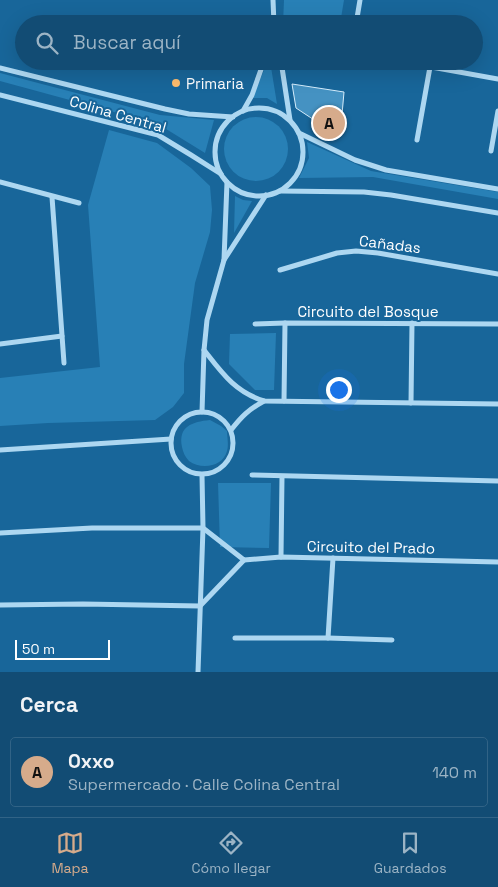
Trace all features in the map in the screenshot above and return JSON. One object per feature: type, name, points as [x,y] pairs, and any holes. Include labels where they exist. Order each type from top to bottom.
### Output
[{"type":"street","points":[[273,0],[274,15]]},
{"type":"street","points":[[358,15],[360,0]]},
{"type":"street","name":"Colina Central","points":[[0,68],[164,109],[190,114],[233,117]]},
{"type":"street","points":[[243,111],[252,95],[261,70]]},
{"type":"street","points":[[282,70],[290,120]]},
{"type":"street","points":[[417,140],[429,70]]},
{"type":"street","points":[[447,70],[498,79]]},
{"type":"street","name":"Colina Central","points":[[0,95],[158,136],[222,175]]},
{"type":"street","points":[[280,191],[291,183],[299,172],[303,159],[303,145],[299,132],[290,120],[276,111],[259,108],[243,111],[224,126],[215,150],[217,163],[222,175],[239,191],[252,195],[266,195],[280,191],[364,192],[498,213]]},
{"type":"street","points":[[491,151],[498,111]]},
{"type":"street","points":[[299,132],[355,160],[386,170],[498,189]]},
{"type":"street","points":[[0,182],[79,203]]},
{"type":"street","points":[[202,412],[207,320],[224,260],[228,182]]},
{"type":"street","points":[[224,260],[266,195]]},
{"type":"street","points":[[52,197],[64,363]]},
{"type":"street","name":"Cañadas","points":[[280,270],[337,253],[356,251],[378,253],[498,274]]},
{"type":"street","points":[[255,324],[285,323]]},
{"type":"street","name":"Circuito del Bosque","points":[[284,401],[285,323],[498,324]]},
{"type":"street","points":[[411,403],[412,323]]},
{"type":"street","points":[[0,344],[62,336]]},
{"type":"street","points":[[204,350],[223,374],[238,388],[252,397],[264,401],[498,404]]},
{"type":"street","points":[[231,430],[250,408],[264,401]]},
{"type":"street","points":[[193,413],[211,413],[219,417],[231,430],[234,448],[226,464],[219,470],[211,474],[193,474],[178,464],[171,448],[171,439],[178,423],[185,417],[193,413]]},
{"type":"street","points":[[0,450],[171,439]]},
{"type":"street","points":[[198,672],[203,528],[202,475]]},
{"type":"street","points":[[252,475],[498,481]]},
{"type":"street","points":[[281,557],[282,477]]},
{"type":"street","points":[[0,526],[0,533],[92,528],[203,528],[244,560],[200,606],[0,605]]},
{"type":"street","name":"Circuito del Prado","points":[[244,560],[281,557],[498,562]]},
{"type":"street","points":[[328,638],[333,558]]},
{"type":"street","points":[[235,638],[392,640]]},
{"type":"shaded area","points":[[284,0],[344,0],[342,15],[283,15]]},
{"type":"shaded area","points":[[264,70],[271,70],[277,104],[267,98],[252,98]]},
{"type":"shaded area","points":[[0,73],[160,115],[214,120],[205,153],[158,124],[0,81]]},
{"type":"shaded area","points":[[256,117],[274,123],[282,131],[288,149],[282,167],[274,175],[256,181],[238,175],[230,167],[224,149],[230,131],[238,123]]},
{"type":"shaded area","points":[[109,130],[157,143],[191,168],[210,186],[212,210],[210,232],[195,283],[184,364],[184,393],[173,407],[155,420],[0,426],[0,378],[100,367],[88,205]]},
{"type":"shaded area","points":[[307,142],[371,171],[498,192],[498,199],[373,177],[299,178],[309,158]]},
{"type":"shaded area","points":[[235,196],[243,200],[252,201],[234,233]]},
{"type":"shaded area","points":[[276,333],[274,390],[255,390],[229,364],[230,334]]},
{"type":"shaded area","points":[[210,420],[227,431],[228,449],[221,461],[216,464],[205,466],[194,464],[185,456],[181,440],[182,434],[192,424]]},
{"type":"shaded area","points":[[218,483],[271,483],[269,548],[220,547]]},
{"type":"building","points":[[292,84],[344,92],[340,137],[296,108]]},
{"type":"place","name":"Primaria","points":[[176,83]]},
{"type":"place","name":"Oxxo","points":[[329,123]]}]
